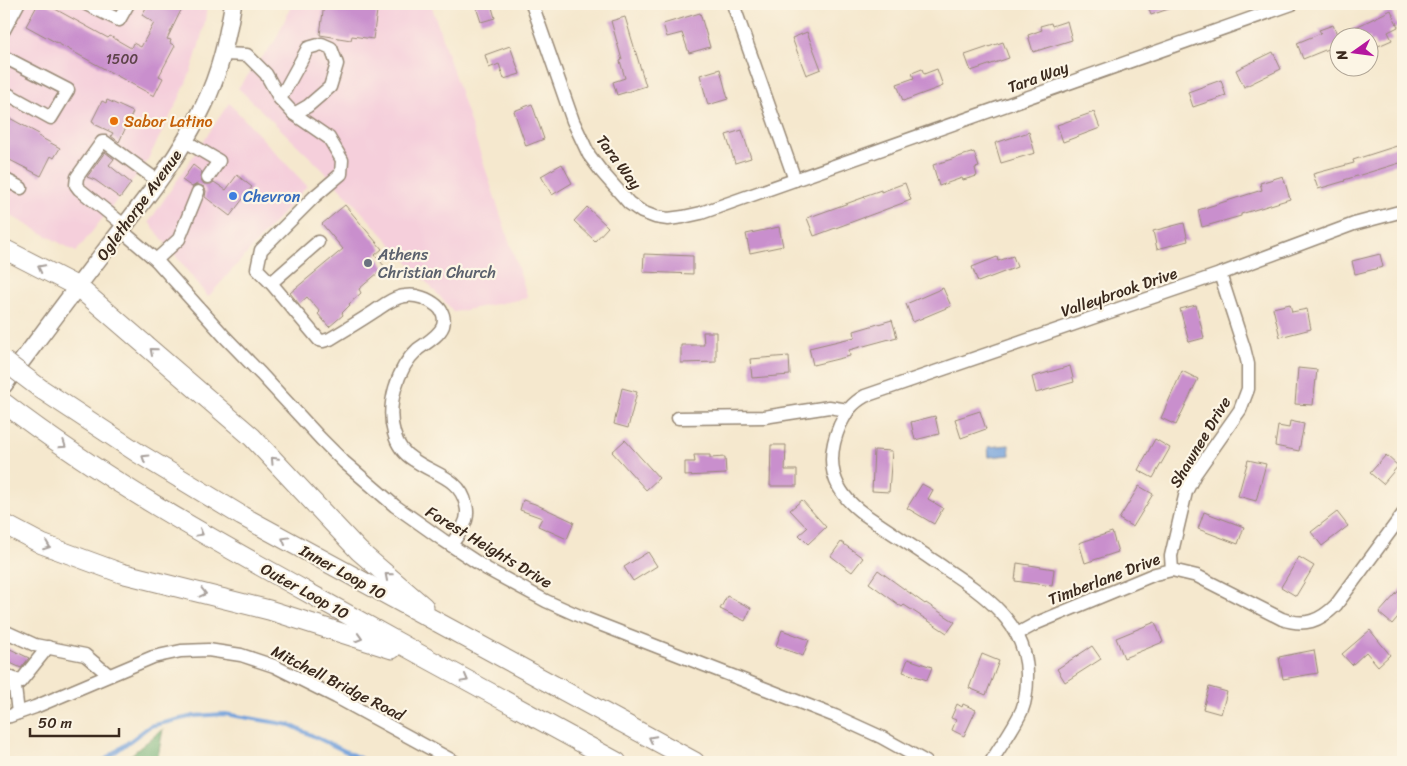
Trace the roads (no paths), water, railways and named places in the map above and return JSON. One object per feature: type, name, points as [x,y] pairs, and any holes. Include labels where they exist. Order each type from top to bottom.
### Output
[{"type":"highway","points":[[4,249],[78,287],[252,437],[359,551],[451,631]]},
{"type":"highway","name":"Inner Loop 10","points":[[4,361],[42,389],[181,481],[451,631],[695,762]]},
{"type":"highway","name":"Outer Loop 10","points":[[4,403],[115,480],[187,526],[617,762]]},
{"type":"highway","points":[[4,524],[42,544],[121,573],[268,610],[431,661]]},
{"type":"main road","name":"Oglethorpe Avenue","points":[[4,385],[158,181],[185,141],[205,105],[216,76],[223,54],[233,4]]},
{"type":"street","points":[[4,30],[18,4]]},
{"type":"street","points":[[87,4],[119,20],[128,4]]},
{"type":"street","name":"Tara Way","points":[[532,4],[573,121],[583,143],[601,171],[628,203],[642,212],[661,218],[683,218],[701,213],[1292,4]]},
{"type":"street","points":[[733,4],[795,180]]},
{"type":"street","points":[[280,100],[308,48],[322,44],[331,48],[337,64],[330,87],[308,106],[294,114]]},
{"type":"street","points":[[223,54],[247,55],[266,74],[280,100],[294,114],[329,138],[342,160],[341,174],[262,250],[258,269],[316,338],[323,341],[330,339],[400,297],[407,295],[421,297],[440,308],[444,317],[442,329],[412,355],[404,366],[395,390],[392,416],[394,434],[401,449],[414,461],[454,482],[461,489],[467,509],[466,519],[463,528],[451,546]]},
{"type":"street","points":[[4,57],[68,90],[51,118],[4,92]]},
{"type":"street","points":[[185,141],[219,161],[208,177]]},
{"type":"street","name":"Forest Heights Drive","points":[[158,181],[105,142],[102,142],[77,177],[76,184],[156,260],[225,337],[344,462],[395,506],[451,546],[546,601],[584,618],[835,716],[881,737],[926,762]]},
{"type":"street","points":[[4,179],[21,188]]},
{"type":"street","points":[[156,260],[179,239],[198,192]]},
{"type":"street","name":"Valleybrook Drive","points":[[1017,634],[1000,611],[978,591],[864,514],[848,500],[836,484],[832,457],[835,440],[848,410],[865,396],[1220,274],[1354,224],[1403,211]]},
{"type":"street","points":[[271,283],[318,242]]},
{"type":"street","name":"Shawnee Drive","points":[[1172,570],[1171,556],[1186,492],[1195,474],[1240,410],[1248,389],[1248,364],[1220,274]]},
{"type":"street","points":[[678,418],[764,417],[829,407],[848,410]]},
{"type":"street","name":"Timberlane Drive","points":[[1017,634],[1038,623],[1155,574],[1172,570],[1197,576],[1282,619],[1296,622],[1311,621],[1327,614],[1336,605],[1403,514]]},
{"type":"street","points":[[4,631],[35,645],[85,655],[109,675]]},
{"type":"street","points":[[991,762],[1022,710],[1025,698],[1027,679],[1026,656],[1017,634]]},
{"type":"street","points":[[9,676],[20,682],[48,647]]},
{"type":"street","name":"Mitchell Bridge Road","points":[[4,717],[18,713],[153,657],[180,651],[208,650],[241,655],[274,666],[336,697],[455,762]]},
{"type":"street","points":[[9,676],[18,713]]},
{"type":"water","points":[[1009,445],[1010,455],[989,457],[988,447]]},
{"type":"waterway","points":[[102,762],[150,726],[194,716],[225,714],[290,725],[368,762]]},
{"type":"place","name":"Sabor Latino","points":[[114,121]]},
{"type":"place","name":"Chevron","points":[[233,196]]},
{"type":"place","name":"Athens Christian Church","points":[[368,263]]}]
